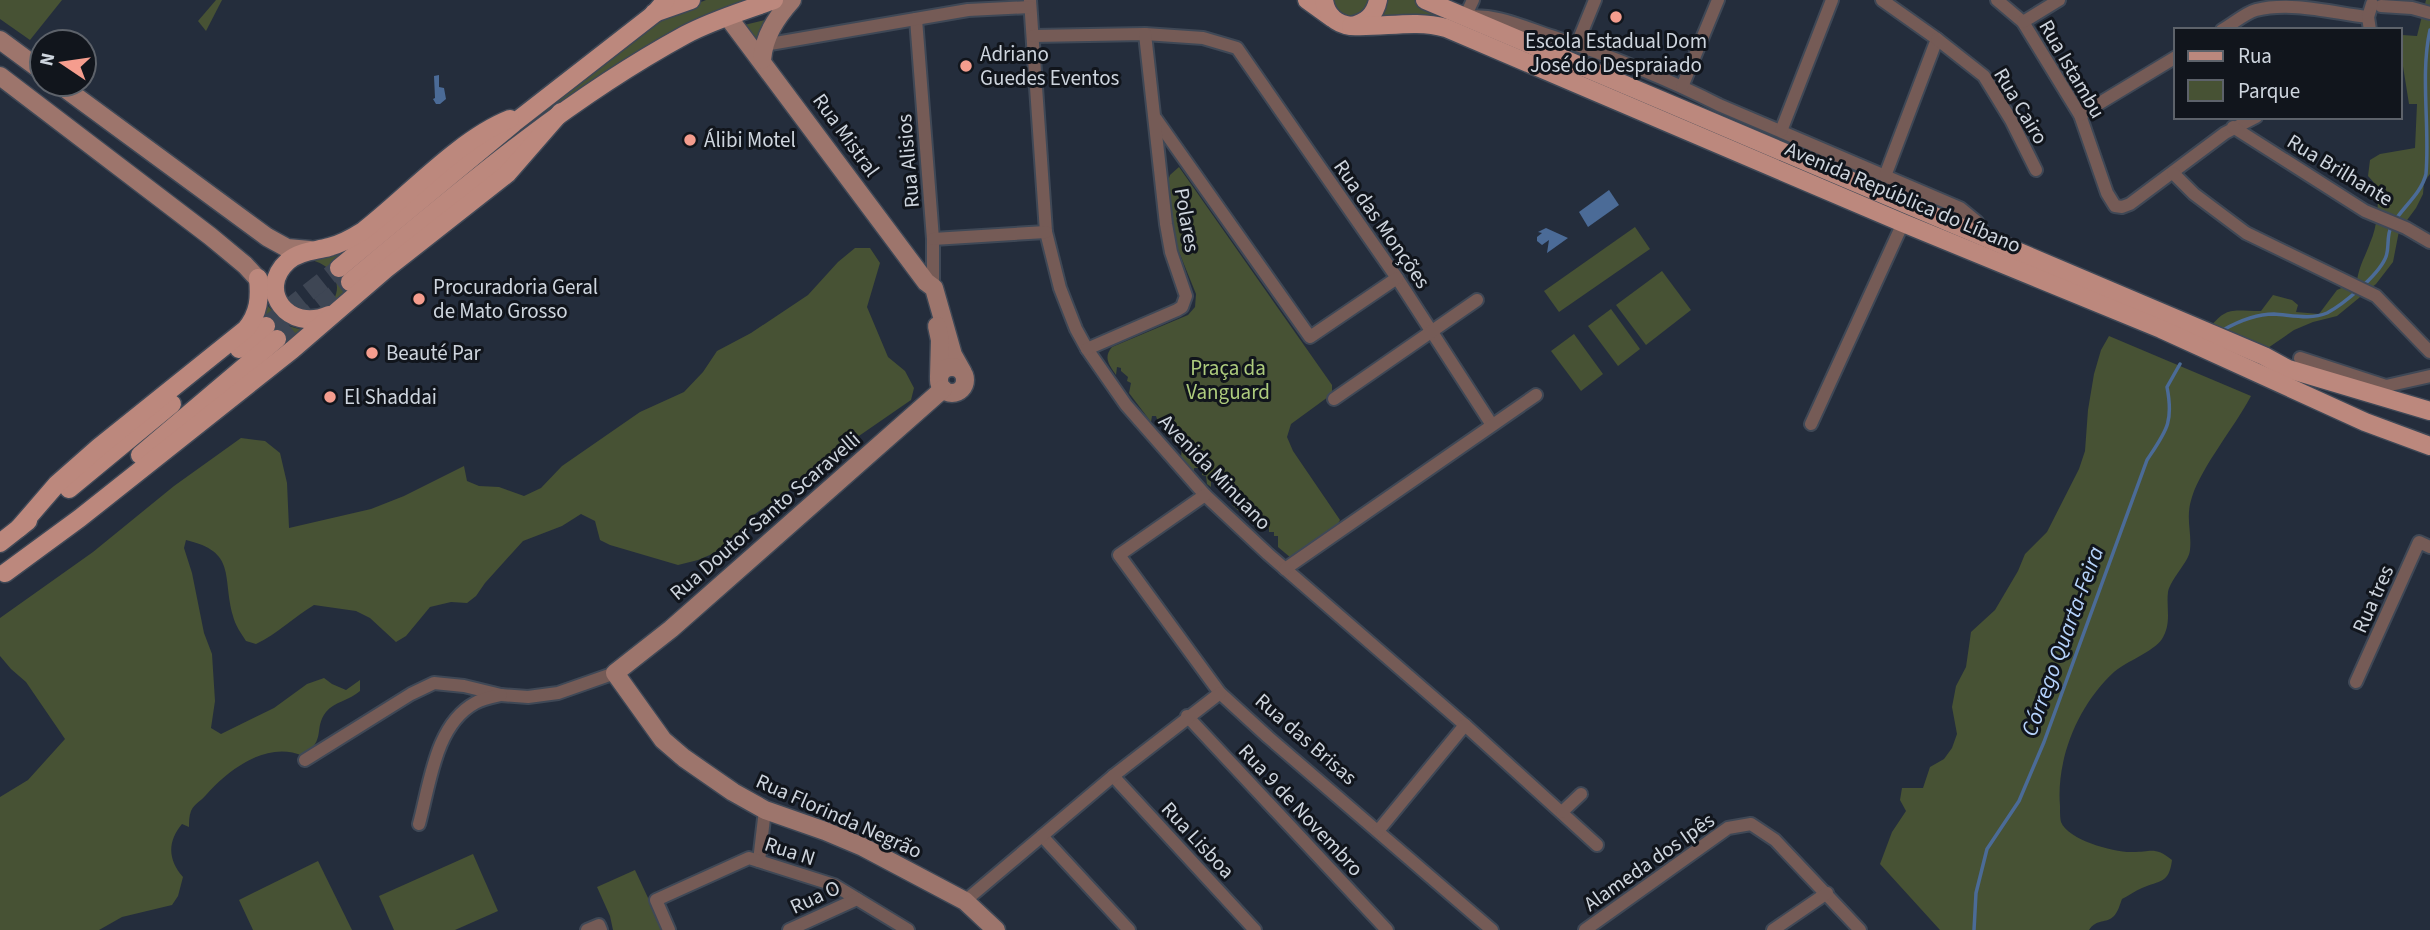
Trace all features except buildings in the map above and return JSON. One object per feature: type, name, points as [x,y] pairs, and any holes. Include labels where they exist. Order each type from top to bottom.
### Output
[{"type":"main road","points":[[2,575],[80,518],[339,311],[348,282],[529,111],[660,7],[691,0]]},
{"type":"main road","points":[[348,282],[477,175],[561,113],[684,35],[774,0]]},
{"type":"main road","name":"Avenida República do Líbano","points":[[1307,0],[1333,19],[1351,26],[1422,23],[1446,28],[1903,223],[2161,329],[2365,422],[2425,440]]},
{"type":"main road","points":[[1324,0],[1333,19]]},
{"type":"main road","points":[[1351,26],[1369,19],[1375,12],[1378,0]]},
{"type":"main road","name":"Avenida República do Líbano","points":[[1424,0],[1716,113],[1988,241],[2264,356],[2288,369],[2380,389],[2428,410]]},
{"type":"main road","points":[[339,311],[318,319],[301,319],[292,316],[279,303],[276,284],[294,248],[345,242],[363,231],[472,140],[493,126],[529,111]]},
{"type":"main road","points":[[19,528],[65,477],[246,329],[257,311],[259,292],[251,271]]},
{"type":"main road","points":[[0,543],[272,333],[2,575]]},
{"type":"main road","points":[[2365,422],[2360,413],[2361,403],[2380,389]]},
{"type":"street","points":[[763,53],[773,24],[792,0]]},
{"type":"street","points":[[1465,17],[1473,0]]},
{"type":"street","points":[[1577,44],[1595,0]]},
{"type":"street","points":[[1682,87],[1718,0]]},
{"type":"street","points":[[1781,131],[1832,0]]},
{"type":"street","name":"Rua Cairo","points":[[1882,0],[1937,38],[1984,76],[2011,120],[2036,170]]},
{"type":"street","name":"Rua Istambu","points":[[1997,0],[2023,22],[2080,115],[2107,193],[2115,206],[2127,206],[2173,173]]},
{"type":"street","points":[[2023,22],[2059,0]]},
{"type":"street","points":[[2225,28],[2254,10],[2291,7],[2369,23],[2377,2],[2417,8]]},
{"type":"street","points":[[763,53],[916,19],[968,10],[1030,4]]},
{"type":"street","name":"Avenida Minuano","points":[[1030,4],[1046,232],[1060,288],[1087,349],[1126,405],[1205,495],[1597,845]]},
{"type":"street","name":"Rua Mistral","points":[[728,17],[763,53],[930,290]]},
{"type":"street","name":"Avenida República do Líbano","points":[[1465,17],[1493,18],[1516,23],[1577,44],[1682,87],[1716,113],[1781,131],[1960,208],[1977,222],[1988,241]]},
{"type":"street","name":"Rua Alisios","points":[[916,19],[933,239],[930,290]]},
{"type":"street","points":[[1033,36],[1145,34]]},
{"type":"street","name":"Rua das Monções","points":[[1145,34],[1203,38],[1237,48],[1397,278],[1492,425]]},
{"type":"street","name":"Polares","points":[[1087,349],[1177,310],[1185,302],[1186,296],[1171,252],[1166,224],[1145,34]]},
{"type":"street","points":[[1885,176],[1937,38]]},
{"type":"street","points":[[0,40],[28,61]]},
{"type":"street","points":[[2080,115],[2174,58]]},
{"type":"street","points":[[0,76],[143,184],[251,271],[279,303]]},
{"type":"street","points":[[79,98],[294,248]]},
{"type":"street","points":[[1156,119],[1310,337],[1397,278]]},
{"type":"street","points":[[2251,119],[2233,127],[2173,173],[2194,194],[2246,233],[2376,296],[2430,352]]},
{"type":"street","name":"Rua Brilhante","points":[[2233,127],[2365,211],[2406,228],[2430,242]]},
{"type":"street","points":[[1811,424],[1903,223]]},
{"type":"street","points":[[933,239],[1046,232]]},
{"type":"street","points":[[930,290],[940,340],[941,383]]},
{"type":"street","name":"Rua Doutor Santo Scaravelli","points":[[615,673],[671,629],[941,383],[951,394],[963,388],[966,380],[953,355],[930,290]]},
{"type":"street","points":[[1334,399],[1477,300]]},
{"type":"street","points":[[2300,358],[2380,389],[2430,376]]},
{"type":"street","points":[[1285,569],[1536,395]]},
{"type":"street","name":"Rua das Brisas","points":[[1205,495],[1119,555],[1220,692],[1268,737],[1492,930]]},
{"type":"street","name":"Rua tres","points":[[2356,682],[2419,542],[2430,547]]},
{"type":"street","points":[[305,760],[411,694],[434,683],[528,697],[558,693],[615,673]]},
{"type":"street","name":"Rua Florinda Negrão","points":[[615,673],[663,740],[713,779],[765,810],[863,847],[965,901],[996,930]]},
{"type":"street","points":[[965,901],[1113,776],[1220,692]]},
{"type":"street","points":[[419,824],[439,748],[455,720],[475,703],[501,695]]},
{"type":"street","name":"Rua 9 de Novembro","points":[[1187,716],[1387,930]]},
{"type":"street","points":[[1378,831],[1465,725]]},
{"type":"street","name":"Rua Lisboa","points":[[1113,776],[1255,930]]},
{"type":"street","points":[[1562,812],[1581,794]]},
{"type":"street","points":[[759,861],[765,810]]},
{"type":"street","name":"Alameda dos Ipês","points":[[1585,930],[1728,828],[1751,824],[1767,835],[1827,892],[1860,930]]},
{"type":"street","points":[[1042,836],[1129,930]]},
{"type":"street","name":"Rua N","points":[[669,930],[656,900],[749,858],[834,885],[908,930]]},
{"type":"street","points":[[1773,930],[1827,892]]},
{"type":"street","name":"Rua O","points":[[789,930],[857,899]]},
{"type":"green space","points":[[0,0],[62,0],[40,28],[28,28],[28,39],[0,19]]},
{"type":"green space","points":[[216,0],[222,0],[206,31],[198,21]]},
{"type":"green space","points":[[706,0],[762,0],[549,114],[546,110],[641,34],[683,9]]},
{"type":"green space","points":[[1329,0],[1374,0],[1370,11],[1344,20]]},
{"type":"green space","points":[[1382,0],[1416,0],[1458,18],[1454,28],[1372,22]]},
{"type":"green space","points":[[2426,0],[2430,0],[2430,174],[2424,182],[2423,194],[2416,208],[2399,231],[2393,262],[2376,284],[2337,316],[2294,330],[2262,352],[2207,331],[2230,311],[2261,311],[2273,295],[2292,300],[2298,305],[2296,312],[2319,314],[2337,290],[2357,281],[2373,236],[2377,215],[2378,187],[2368,176],[2370,160],[2380,154],[2415,148],[2417,104],[2409,104],[2402,60],[2402,35],[2417,36]]},
{"type":"green space","points":[[765,20],[761,49],[740,26]]},
{"type":"green space","name":"Praça da Vanguard","points":[[1179,167],[1332,385],[1328,397],[1291,424],[1287,437],[1293,451],[1340,520],[1335,529],[1291,558],[1278,547],[1278,536],[1269,532],[1269,528],[1266,528],[1262,521],[1249,513],[1249,509],[1241,506],[1241,513],[1232,505],[1231,495],[1227,490],[1223,490],[1223,486],[1216,482],[1215,478],[1211,478],[1211,487],[1207,484],[1206,476],[1202,475],[1202,468],[1194,468],[1194,473],[1181,457],[1182,448],[1179,448],[1179,443],[1171,439],[1163,425],[1159,425],[1156,416],[1152,416],[1151,422],[1129,393],[1131,383],[1127,381],[1128,377],[1117,367],[1116,375],[1108,361],[1112,347],[1188,315],[1195,307],[1196,294],[1175,242],[1168,181],[1170,175]]},
{"type":"green space","points":[[1635,227],[1650,249],[1559,312],[1544,291]]},
{"type":"green space","points":[[367,236],[333,266],[352,290],[321,313],[334,300],[337,286],[333,275],[324,266],[313,261],[300,260],[289,266],[281,284],[282,296],[292,310],[284,303],[279,287],[285,268],[300,259],[342,250]]},
{"type":"green space","points":[[855,248],[870,248],[880,263],[867,307],[888,357],[905,371],[914,388],[911,400],[827,458],[806,479],[752,516],[735,538],[712,554],[678,565],[610,545],[600,540],[595,521],[581,514],[562,526],[523,541],[476,596],[467,603],[451,602],[430,607],[406,636],[396,642],[370,618],[356,611],[314,605],[256,644],[246,641],[235,623],[227,578],[220,559],[213,551],[186,540],[184,548],[204,633],[212,654],[215,701],[211,728],[221,734],[274,708],[307,684],[324,678],[346,690],[360,680],[360,691],[326,712],[315,744],[303,756],[290,752],[263,754],[226,776],[194,806],[189,827],[182,824],[172,844],[174,864],[183,877],[178,896],[172,905],[122,917],[99,930],[0,930],[0,797],[28,780],[65,739],[26,682],[0,656],[0,618],[93,552],[174,486],[241,438],[265,441],[280,453],[287,483],[289,528],[371,509],[464,466],[467,481],[479,486],[499,487],[524,496],[541,488],[562,466],[640,412],[684,392],[703,372],[717,351],[751,333],[808,295],[838,262]]},
{"type":"green space","points":[[1662,271],[1691,310],[1646,345],[1616,305]]},
{"type":"green space","points":[[268,306],[285,325],[306,331],[292,347],[263,314],[264,307]]},
{"type":"green space","points":[[1611,309],[1640,349],[1618,366],[1588,326]]},
{"type":"green space","points":[[1574,334],[1603,374],[1581,391],[1551,351]]},
{"type":"green space","points":[[2109,336],[2251,396],[2203,473],[2192,497],[2189,511],[2190,550],[2168,592],[2168,621],[2162,639],[2153,648],[2114,672],[2101,685],[2072,734],[2062,770],[2060,816],[2065,828],[2082,840],[2104,848],[2125,852],[2161,853],[2172,860],[2171,868],[2163,880],[2122,899],[2114,916],[2095,924],[2089,930],[1940,930],[1880,864],[1892,832],[1906,811],[1900,800],[1902,788],[1923,788],[1930,767],[1944,759],[1952,748],[1957,734],[1952,707],[1956,686],[1966,667],[1971,632],[1995,610],[2025,554],[2047,532],[2079,469],[2085,451],[2094,374],[2101,350]]},
{"type":"green space","points":[[473,854],[498,911],[455,930],[394,930],[379,896]]},
{"type":"green space","points":[[318,861],[352,930],[253,930],[239,900]]},
{"type":"green space","points":[[635,870],[663,930],[613,930],[597,887]]},
{"type":"water","points":[[439,75],[439,87],[444,88],[446,99],[436,104],[433,99],[434,76]]},
{"type":"water","points":[[1609,190],[1619,205],[1588,227],[1579,212]]},
{"type":"water","points":[[1546,228],[1568,238],[1547,253],[1549,240],[1542,245],[1537,241],[1537,237],[1542,233],[1538,232]]},
{"type":"waterway","name":"Córrego Quarta-Feira","points":[[2223,330],[2260,315],[2308,317],[2327,313],[2359,289],[2381,266],[2386,255],[2391,227],[2420,189],[2426,174],[2425,83],[2430,30]]},
{"type":"waterway","name":"Córrego Quarta-Feira","points":[[1974,930],[1976,893],[1987,849],[2019,801],[2044,742],[2147,460],[2167,426],[2170,410],[2167,387],[2180,364]]},
{"type":"tunnel","points":[[266,326],[339,268]]},
{"type":"tunnel","points":[[277,339],[350,282]]},
{"type":"place","name":"Escola Estadual Dom José do Despraiado","points":[[1616,17]]},
{"type":"place","name":"Adriano Guedes Eventos","points":[[966,66]]},
{"type":"place","name":"Álibi Motel","points":[[690,140]]},
{"type":"place","name":"Procuradoria Geral de Mato Grosso","points":[[419,299]]},
{"type":"place","name":"Beauté Par","points":[[372,353]]},
{"type":"place","name":"El Shaddai","points":[[330,397]]}]
